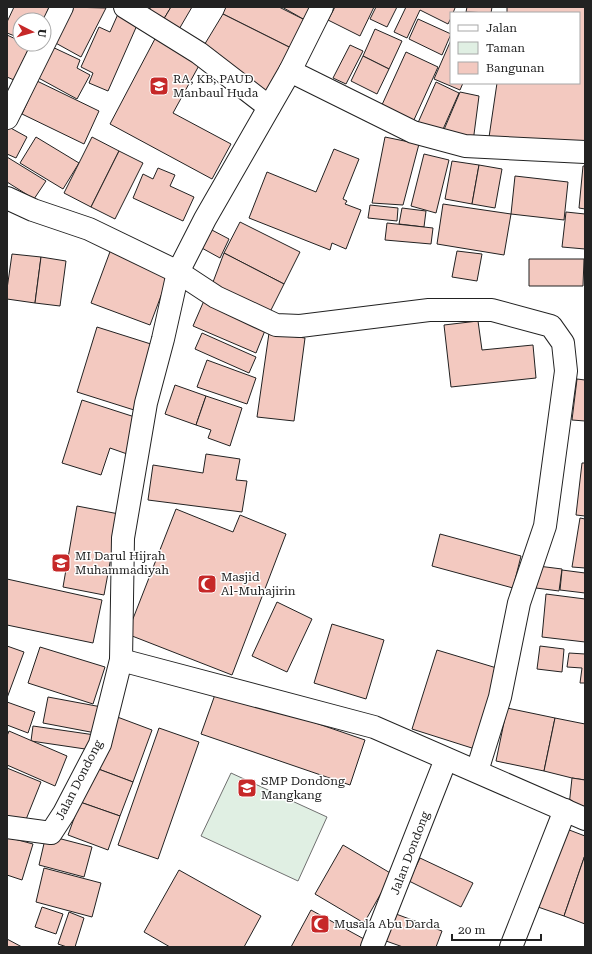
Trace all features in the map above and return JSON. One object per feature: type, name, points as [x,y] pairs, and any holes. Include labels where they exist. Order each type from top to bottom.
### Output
[{"type":"street","points":[[7,118],[62,7]]},
{"type":"street","name":"Jalan Dondong","points":[[7,826],[51,833],[64,813],[100,744],[121,660],[123,538],[146,403],[164,339],[178,272],[205,219],[290,71],[322,7]]},
{"type":"street","points":[[136,10],[199,53],[269,107]]},
{"type":"street","points":[[290,71],[413,132],[465,146],[585,152]]},
{"type":"street","points":[[7,198],[33,210],[89,229],[178,272],[216,297],[276,325],[300,326],[429,310],[492,310],[551,326],[564,344],[566,371],[545,526],[520,603],[500,697],[477,771]]},
{"type":"street","points":[[121,660],[374,727],[585,819]]},
{"type":"street","name":"Jalan Dondong","points":[[372,947],[446,759]]},
{"type":"street","points":[[511,947],[565,810]]},
{"type":"green space","points":[[231,773],[327,817],[298,881],[201,836]]},
{"type":"building","points":[[14,7],[49,7],[47,12],[12,12],[12,35],[7,33],[7,22]]},
{"type":"building","points":[[68,7],[106,8],[81,57],[52,41]]},
{"type":"building","points":[[151,7],[171,7],[162,22],[147,13]]},
{"type":"building","points":[[171,7],[192,7],[178,31],[162,22]]},
{"type":"building","points":[[226,7],[279,7],[305,20],[291,48],[223,14]]},
{"type":"building","points":[[282,7],[312,7],[305,20]]},
{"type":"building","points":[[335,7],[374,7],[360,36],[328,20]]},
{"type":"building","points":[[376,7],[397,7],[387,27],[370,19]]},
{"type":"building","points":[[406,7],[455,8],[453,12],[450,12],[450,20],[448,24],[420,10],[407,38],[394,32]]},
{"type":"building","points":[[467,7],[492,7],[491,12],[466,12]]},
{"type":"building","points":[[507,7],[585,7],[585,147],[488,144],[497,84],[580,84],[580,12],[507,12]]},
{"type":"building","points":[[118,14],[138,23],[108,91],[89,83],[93,73],[81,67],[99,27],[110,32]]},
{"type":"building","points":[[223,14],[291,48],[267,94],[203,47]]},
{"type":"building","points":[[418,19],[450,34],[442,55],[409,39]]},
{"type":"building","points":[[375,29],[402,41],[389,69],[363,56]]},
{"type":"building","points":[[7,35],[12,37],[12,52],[27,52],[14,80],[7,77]]},
{"type":"building","name":"RA, KB, PAUD Manbaul Huda","points":[[157,35],[202,60],[173,113],[231,144],[212,179],[110,124]]},
{"type":"building","points":[[450,42],[450,84],[463,84],[460,90],[434,79]]},
{"type":"building","points":[[350,45],[363,51],[346,84],[333,78]]},
{"type":"building","points":[[52,47],[80,60],[77,68],[90,75],[77,99],[33,75],[44,52],[52,52]]},
{"type":"building","points":[[406,52],[438,67],[413,122],[381,107]]},
{"type":"building","points":[[363,56],[389,69],[377,94],[351,81]]},
{"type":"building","points":[[37,81],[99,111],[84,144],[22,114]]},
{"type":"building","points":[[436,82],[459,93],[440,136],[417,125]]},
{"type":"building","points":[[460,92],[479,96],[473,142],[443,132]]},
{"type":"building","points":[[7,126],[27,137],[16,158],[7,154]]},
{"type":"building","points":[[36,137],[79,163],[63,189],[20,163]]},
{"type":"building","points":[[92,137],[119,151],[91,207],[64,193]]},
{"type":"building","points":[[385,137],[419,144],[403,205],[372,203]]},
{"type":"building","points":[[334,149],[359,159],[343,199],[347,201],[345,204],[361,210],[346,249],[332,243],[330,250],[249,218],[267,172],[316,192]]},
{"type":"building","points":[[119,151],[143,163],[115,219],[91,207]]},
{"type":"building","points":[[424,154],[449,160],[436,213],[411,206]]},
{"type":"building","points":[[7,157],[46,181],[34,199],[7,182]]},
{"type":"building","points":[[452,161],[479,165],[472,204],[445,199]]},
{"type":"building","points":[[479,165],[502,169],[495,208],[472,204]]},
{"type":"building","points":[[583,166],[585,166],[585,209],[579,208]]},
{"type":"building","points":[[158,168],[175,175],[170,186],[194,197],[183,221],[133,198],[143,174],[153,179]]},
{"type":"building","points":[[515,176],[568,182],[564,220],[511,214]]},
{"type":"building","points":[[443,204],[511,214],[504,255],[437,244]]},
{"type":"building","points":[[370,205],[398,208],[397,221],[368,218]]},
{"type":"building","points":[[402,208],[426,211],[424,227],[399,224]]},
{"type":"building","points":[[566,212],[585,214],[585,249],[562,247]]},
{"type":"building","points":[[240,222],[300,252],[284,284],[224,253]]},
{"type":"building","points":[[387,223],[433,228],[431,244],[385,240]]},
{"type":"building","points":[[210,229],[229,239],[220,258],[200,247]]},
{"type":"building","points":[[111,249],[170,272],[150,325],[91,303]]},
{"type":"building","points":[[457,251],[482,254],[477,281],[452,277]]},
{"type":"building","points":[[224,253],[284,284],[267,318],[210,290]]},
{"type":"building","points":[[12,254],[41,257],[35,303],[7,299]]},
{"type":"building","points":[[41,257],[66,261],[60,306],[35,303]]},
{"type":"building","points":[[529,259],[584,259],[583,286],[529,286]]},
{"type":"building","points":[[206,296],[268,323],[256,353],[193,326]]},
{"type":"building","points":[[478,321],[482,350],[533,345],[536,378],[451,387],[444,325]]},
{"type":"building","points":[[97,327],[154,345],[134,410],[77,392]]},
{"type":"building","points":[[202,333],[256,357],[249,373],[195,349]]},
{"type":"building","points":[[269,333],[305,338],[294,421],[257,417]]},
{"type":"building","points":[[207,360],[256,378],[247,404],[197,387]]},
{"type":"building","points":[[577,379],[585,380],[585,421],[572,420]]},
{"type":"building","points":[[175,385],[206,396],[196,425],[165,414]]},
{"type":"building","points":[[206,396],[242,408],[230,446],[208,438],[211,430],[196,425]]},
{"type":"building","points":[[82,400],[141,419],[130,455],[110,448],[101,475],[62,463]]},
{"type":"building","points":[[206,454],[240,459],[236,480],[247,481],[242,512],[148,500],[153,465],[203,473]]},
{"type":"building","points":[[582,463],[585,463],[585,516],[576,515]]},
{"type":"building","points":[[77,506],[119,514],[104,595],[63,587]]},
{"type":"building","name":"Masjid Al-Muhajirin","points":[[176,509],[233,532],[240,515],[286,534],[232,675],[127,634]]},
{"type":"building","points":[[580,518],[585,519],[585,568],[572,567]]},
{"type":"building","points":[[440,534],[521,556],[513,588],[432,566]]},
{"type":"building","points":[[538,566],[562,569],[559,591],[536,588]]},
{"type":"building","points":[[562,570],[585,573],[585,593],[560,590]]},
{"type":"building","points":[[7,579],[102,600],[93,643],[7,625]]},
{"type":"building","points":[[546,594],[585,599],[585,642],[542,637]]},
{"type":"building","points":[[277,602],[312,619],[287,672],[252,656]]},
{"type":"building","points":[[332,624],[384,640],[366,699],[314,683]]},
{"type":"building","points":[[7,646],[24,652],[7,698]]},
{"type":"building","points":[[540,646],[564,649],[562,672],[537,669]]},
{"type":"building","points":[[40,647],[105,667],[93,704],[28,683]]},
{"type":"building","points":[[437,650],[500,669],[475,749],[412,729]]},
{"type":"building","points":[[569,653],[585,654],[585,683],[580,683],[582,668],[567,667]]},
{"type":"building","points":[[217,689],[365,740],[350,785],[201,734]]},
{"type":"building","points":[[48,697],[107,708],[101,734],[43,723]]},
{"type":"building","points":[[7,702],[35,712],[28,733],[7,725]]},
{"type":"building","points":[[507,708],[555,718],[544,771],[496,761]]},
{"type":"building","points":[[112,715],[152,730],[133,782],[93,767]]},
{"type":"building","points":[[555,718],[585,724],[585,780],[544,771]]},
{"type":"building","points":[[33,726],[95,735],[92,750],[31,741]]},
{"type":"building","points":[[159,728],[199,742],[158,859],[118,845]]},
{"type":"building","points":[[9,731],[67,756],[55,786],[7,765],[7,736]]},
{"type":"building","points":[[93,767],[133,782],[120,816],[80,802]]},
{"type":"building","points":[[7,768],[41,782],[23,827],[7,820]]},
{"type":"building","points":[[572,778],[585,780],[585,808],[569,806]]},
{"type":"building","points":[[80,802],[120,816],[108,850],[68,835]]},
{"type":"building","points":[[564,828],[585,836],[585,855],[564,916],[538,907]]},
{"type":"building","points":[[46,835],[92,847],[84,877],[39,865]]},
{"type":"building","points":[[7,837],[33,844],[22,880],[7,875]]},
{"type":"building","points":[[343,845],[392,874],[364,923],[315,894]]},
{"type":"building","points":[[585,855],[585,924],[564,916]]},
{"type":"building","points":[[420,858],[473,883],[461,907],[409,881]]},
{"type":"building","points":[[44,868],[101,883],[92,917],[36,902]]},
{"type":"building","points":[[179,870],[261,916],[244,947],[170,947],[144,932]]},
{"type":"building","points":[[42,907],[63,914],[56,934],[35,927]]},
{"type":"building","name":"Musala Abu Darda","points":[[311,910],[364,939],[360,947],[291,947]]},
{"type":"building","points":[[69,912],[84,918],[75,947],[67,947],[58,944]]},
{"type":"building","points":[[396,914],[442,931],[436,947],[403,947],[386,941]]},
{"type":"building","points":[[7,939],[22,947],[7,947]]},
{"type":"place","name":"RA, KB, PAUD Manbaul Huda","points":[[159,86]]},
{"type":"place","name":"MI Darul Hijrah Muhammadiyah","points":[[61,563]]},
{"type":"place","name":"Masjid Al-Muhajirin","points":[[207,584]]},
{"type":"place","name":"SMP Dondong Mangkang","points":[[247,788]]},
{"type":"place","name":"Musala Abu Darda","points":[[320,924]]}]
